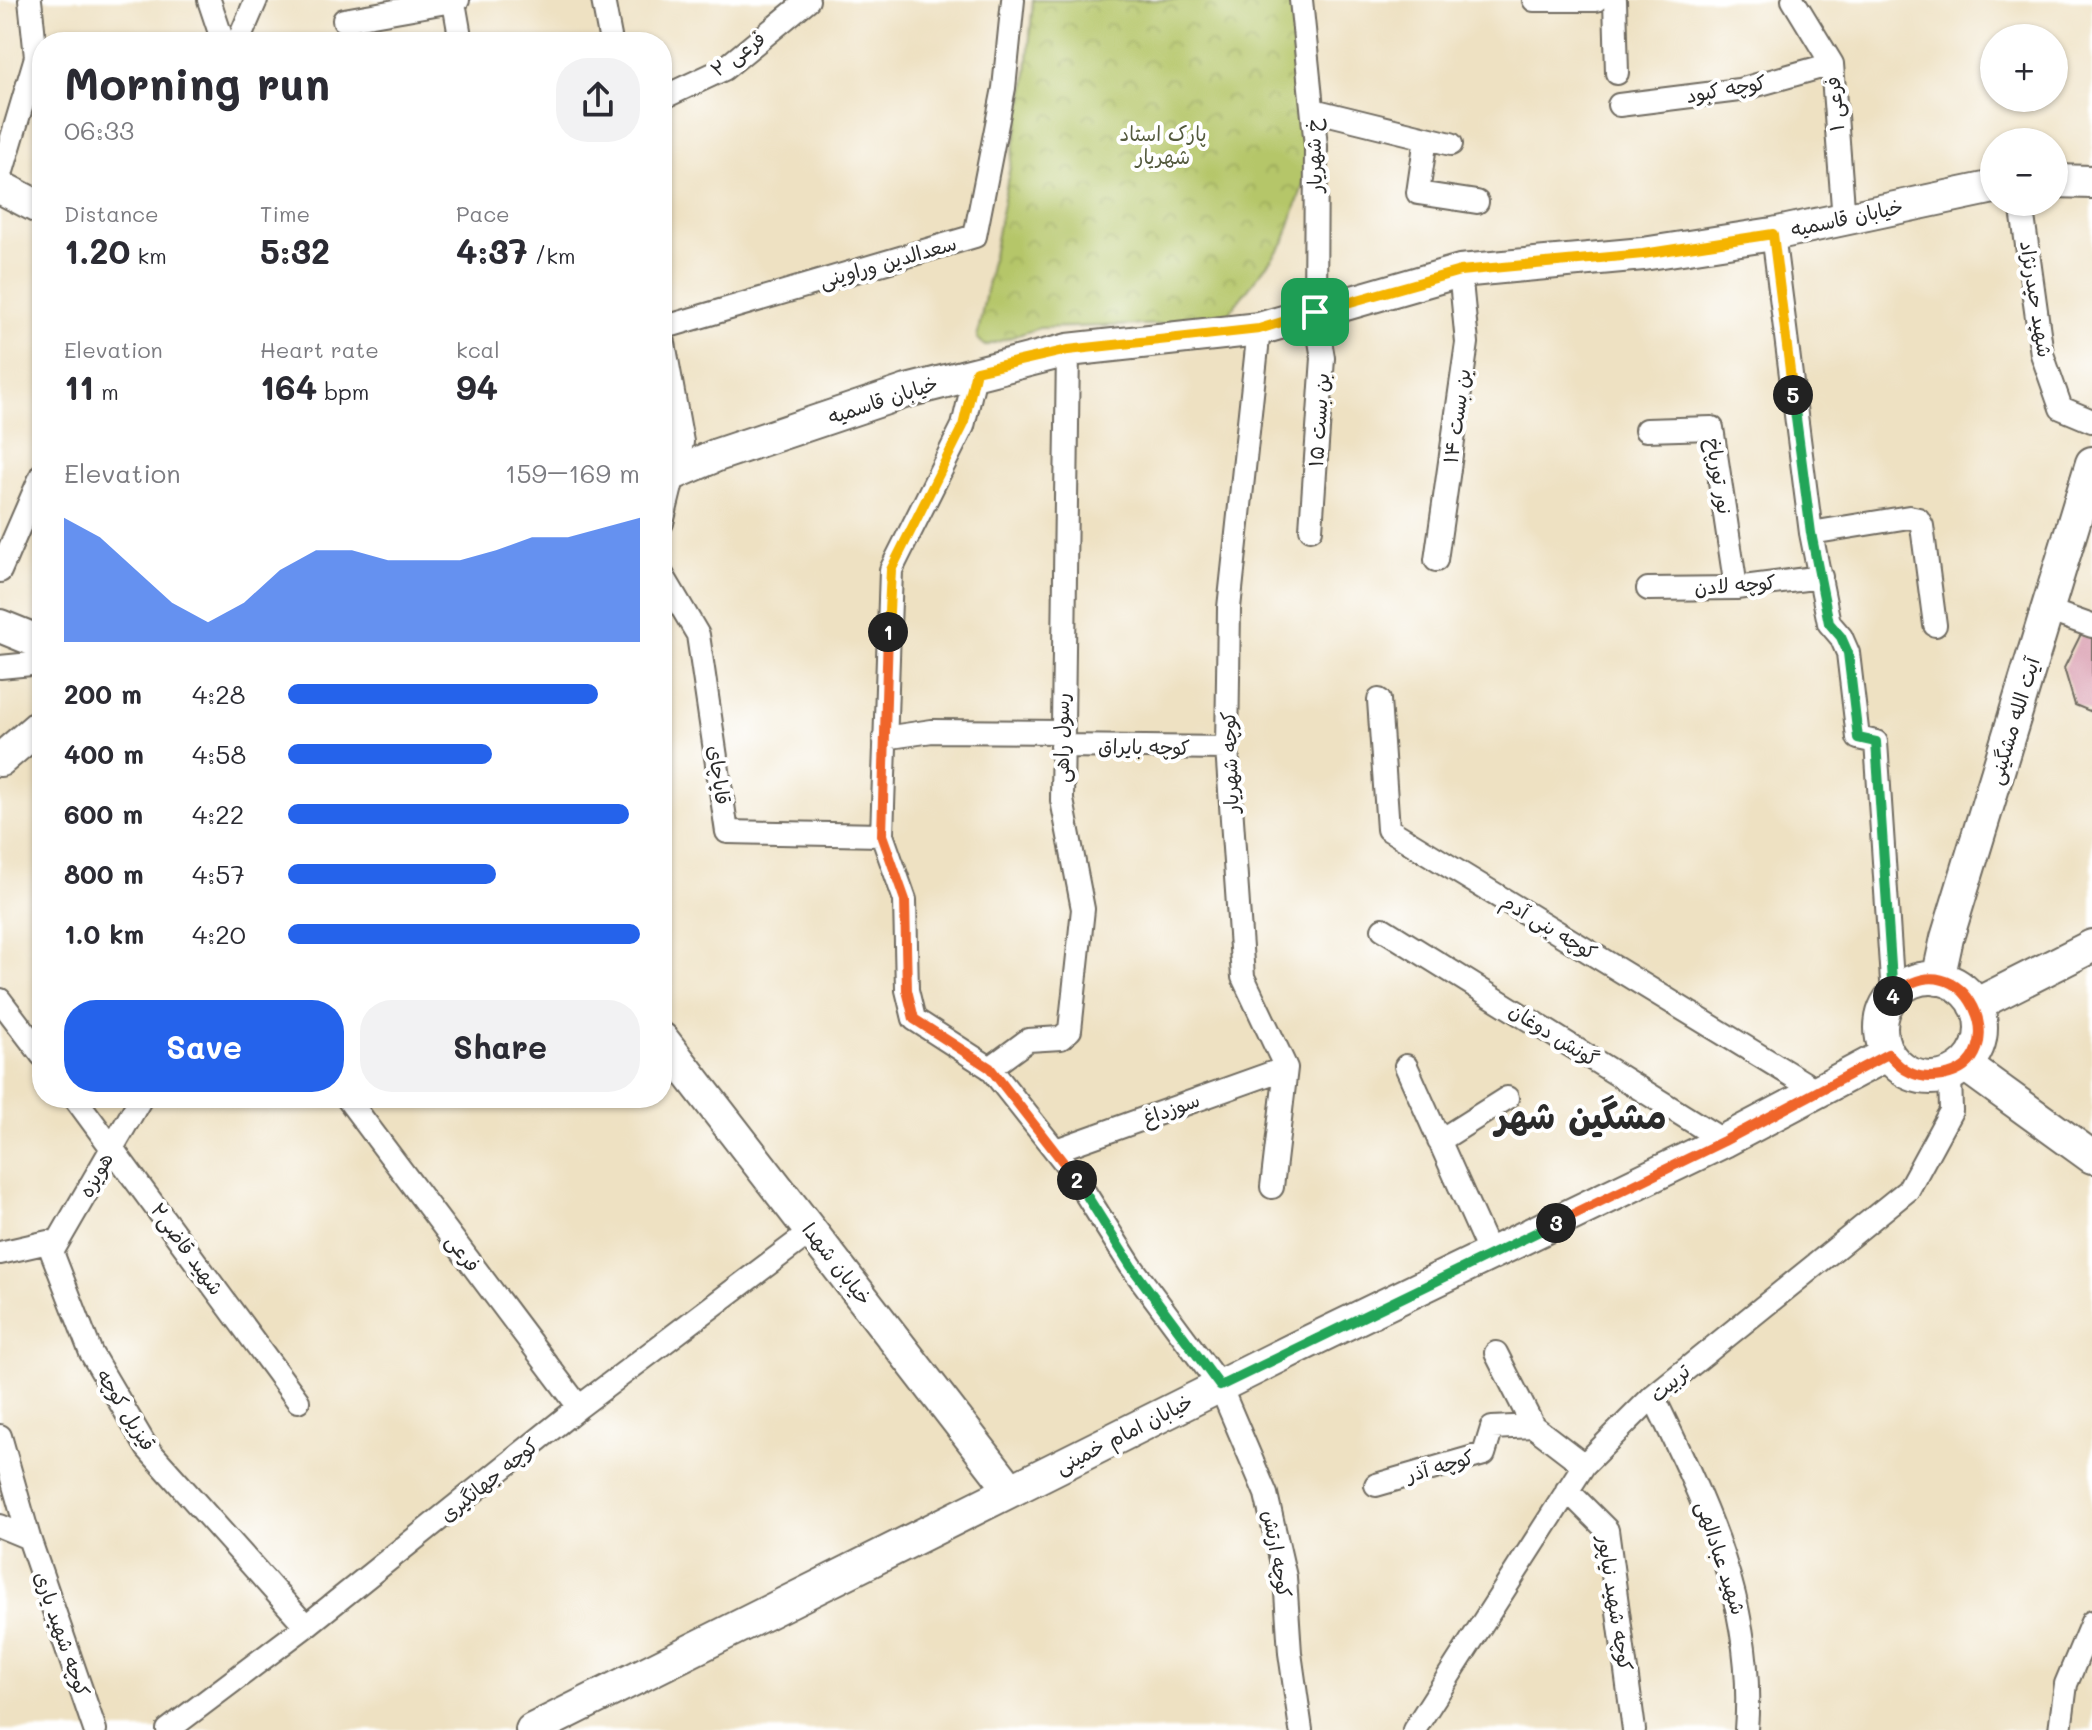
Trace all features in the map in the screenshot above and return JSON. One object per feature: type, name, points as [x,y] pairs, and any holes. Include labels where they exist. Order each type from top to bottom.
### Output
[{"type":"main road","points":[[2068,181],[2092,182]]},
{"type":"main road","points":[[0,187],[32,204]]},
{"type":"main road","name":"خیابان قاسمیه","points":[[672,472],[976,371],[1068,350],[1259,329],[1460,271],[1643,254],[1773,234],[1980,190]]},
{"type":"main road","name":"آیت الله مشگینی","points":[[1938,979],[1952,923],[2092,463]]},
{"type":"main road","points":[[0,626],[32,639]]},
{"type":"main road","points":[[0,760],[32,733]]},
{"type":"main road","points":[[1975,1005],[2092,946]]},
{"type":"main road","points":[[1938,979],[1966,993],[1975,1005],[1980,1022],[1980,1039],[1957,1070],[1929,1078],[1899,1067],[1888,1054],[1882,1039],[1881,1022],[1893,996],[1907,982],[1938,979]]},
{"type":"main road","name":"خیابان شهدا","points":[[672,1052],[1011,1490]]},
{"type":"main road","name":"خیابان امام خمینی","points":[[532,1730],[1220,1386],[1724,1141],[1888,1054]]},
{"type":"main road","points":[[1957,1070],[2092,1157]]},
{"type":"street","points":[[30,0],[33,32]]},
{"type":"street","points":[[209,0],[220,32]]},
{"type":"street","points":[[242,32],[256,0]]},
{"type":"street","points":[[603,0],[609,32]]},
{"type":"street","name":"فرعی ۲","points":[[672,93],[724,69],[808,0]]},
{"type":"street","name":"سعدالدین وراوینی","points":[[672,327],[975,236],[1004,88],[1013,0]]},
{"type":"street","name":"خ شهریار","points":[[1301,0],[1316,146],[1315,312]]},
{"type":"street","points":[[1534,0],[1596,0]]},
{"type":"street","points":[[1615,0],[1617,73]]},
{"type":"street","name":"فرعی ۱","points":[[1793,0],[1832,64],[1844,220]]},
{"type":"street","points":[[344,20],[456,1],[460,32]]},
{"type":"street","name":"کوچه کبود","points":[[1619,105],[1739,90],[1832,64]]},
{"type":"street","points":[[0,178],[32,70]]},
{"type":"street","points":[[1313,110],[1451,144]]},
{"type":"street","points":[[1426,138],[1418,193],[1477,202]]},
{"type":"street","name":"شهید حیدرنژاد","points":[[2023,216],[2042,354],[2061,408],[2092,421]]},
{"type":"street","points":[[1773,234],[1811,533],[1829,623],[1841,637],[1848,653],[1858,738],[1876,742],[1893,996]]},
{"type":"street","name":"بن بست ۱۴","points":[[1436,560],[1467,343],[1460,271]]},
{"type":"street","name":"بن بست ۱۵","points":[[1311,529],[1323,358],[1315,312]]},
{"type":"street","name":"کوچه شهریار","points":[[1259,329],[1229,608],[1227,748],[1243,977],[1286,1068]]},
{"type":"street","name":"رسول راهی","points":[[990,1068],[1028,1040],[1061,1038],[1070,1030],[1083,909],[1062,800],[1068,350]]},
{"type":"street","points":[[882,835],[891,570],[963,426],[976,371]]},
{"type":"street","points":[[672,386],[682,442],[672,464]]},
{"type":"street","name":"نور تورپاخ","points":[[1646,430],[1712,428],[1736,588]]},
{"type":"street","points":[[0,571],[32,497]]},
{"type":"street","points":[[1811,533],[1909,517],[1918,519],[1922,526],[1935,625]]},
{"type":"street","name":"کوچه لادن","points":[[1648,589],[1736,588],[1821,577]]},
{"type":"street","name":"قایاچای","points":[[672,591],[698,635],[727,832],[882,835]]},
{"type":"street","points":[[2047,610],[2092,626]]},
{"type":"street","points":[[0,667],[32,664]]},
{"type":"street","name":"کوچه بنی آدم","points":[[1379,700],[1388,829],[1819,1092]]},
{"type":"street","name":"کوچه بایراق","points":[[884,738],[932,731],[1227,748]]},
{"type":"street","name":"کوچه ارتش","points":[[882,835],[905,900],[907,990],[914,1019],[990,1068],[1056,1150],[1131,1266],[1220,1386],[1266,1494],[1285,1577],[1290,1653],[1301,1730]]},
{"type":"street","name":"گونش دوغان","points":[[1383,929],[1724,1141]]},
{"type":"street","points":[[0,1000],[32,1042]]},
{"type":"street","points":[[1406,1066],[1490,1254]]},
{"type":"street","points":[[1272,1187],[1286,1068]]},
{"type":"street","name":"سوزداغ","points":[[1056,1150],[1286,1068]]},
{"type":"street","name":"تربیت","points":[[1414,1730],[1584,1465],[1653,1396],[1908,1190],[1951,1111],[1957,1070]]},
{"type":"street","points":[[1439,1141],[1507,1098]]},
{"type":"street","name":"شهید قاضی۲","points":[[82,1108],[298,1401]]},
{"type":"street","name":"هویزه","points":[[52,1252],[135,1108]]},
{"type":"street","name":"فرعی","points":[[355,1108],[579,1407]]},
{"type":"street","name":"کوچه جهانگیری","points":[[168,1730],[306,1626],[579,1407],[812,1231]]},
{"type":"street","points":[[0,1253],[48,1242],[52,1252]]},
{"type":"street","name":"قیزیل کوچه","points":[[52,1252],[91,1353],[147,1448],[306,1626]]},
{"type":"street","points":[[1496,1353],[1533,1426],[1584,1465]]},
{"type":"street","name":"شهید عبادالهی","points":[[1653,1396],[1709,1513],[1742,1620],[1749,1689],[1746,1730]]},
{"type":"street","name":"کوچه آذر","points":[[1376,1485],[1484,1454],[1492,1428],[1533,1426]]},
{"type":"street","name":"کوچه شهید یاری","points":[[0,1436],[29,1538],[95,1730]]},
{"type":"street","name":"کوچه شهید نیاپور","points":[[1567,1490],[1607,1530],[1634,1730]]},
{"type":"street","points":[[0,1526],[29,1538]]},
{"type":"street","points":[[2060,1730],[2066,1684],[2092,1622]]},
{"type":"green space","name":"پارک استاد شهریار","points":[[1033,0],[1301,0],[1316,146],[1284,243],[1228,314],[1178,324],[1039,328],[985,346],[977,338],[1026,84]]},
{"type":"building","points":[[2081,634],[2092,638],[2092,712],[2075,705],[2064,668]]},
{"type":"district","name":"مشگین شهر","points":[[1581,1116]]},
{"type":"route","points":[[1773,234],[1811,533],[1829,623],[1841,637],[1848,653],[1858,738],[1876,742],[1893,996],[1907,982],[1927,978],[1944,980],[1966,993],[1975,1005],[1980,1022],[1980,1039],[1965,1065],[1950,1074],[1929,1078],[1899,1067],[1888,1054],[1724,1141],[1220,1386],[1131,1266],[1070,1169],[990,1068],[914,1019],[907,990],[905,900],[882,835],[891,570],[963,426],[976,371],[1068,350],[1259,329],[1315,312],[1460,271],[1643,254],[1773,234]]}]
